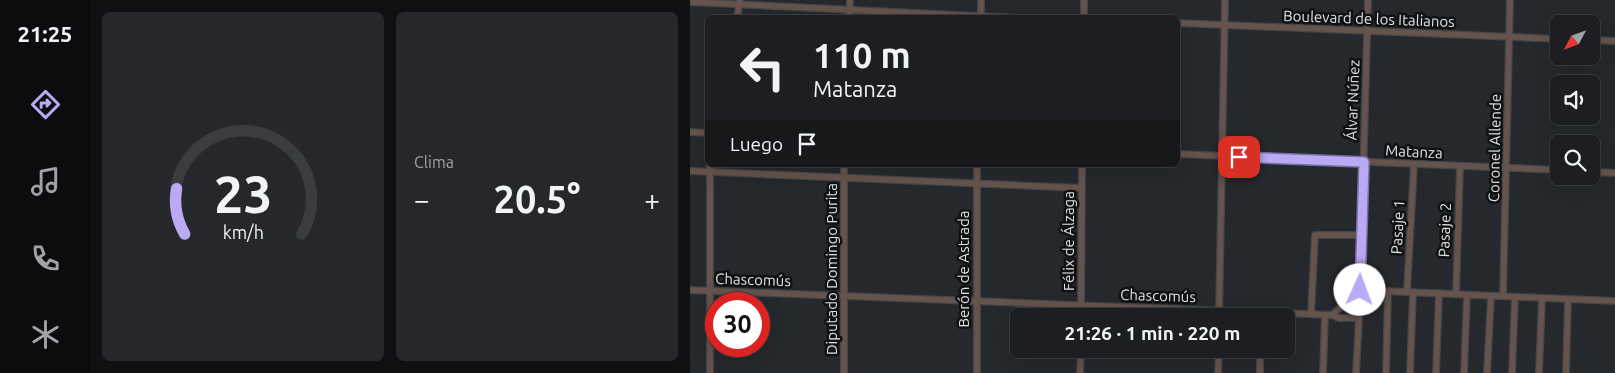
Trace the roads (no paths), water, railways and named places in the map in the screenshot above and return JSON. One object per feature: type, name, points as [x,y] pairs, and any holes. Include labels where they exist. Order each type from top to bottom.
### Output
[{"type":"street","points":[[849,15],[850,0]]},
{"type":"street","points":[[981,0],[981,15]]},
{"type":"street","points":[[1084,0],[1084,15]]},
{"type":"street","points":[[1219,308],[1225,0]]},
{"type":"street","name":"Álvar Núñez","points":[[1360,290],[1368,0]]},
{"type":"street","name":"Coronel Allende","points":[[1503,296],[1510,0]]},
{"type":"street","points":[[690,2],[740,2],[944,15]]},
{"type":"street","points":[[738,15],[740,2]]},
{"type":"street","name":"Boulevard de los Italianos","points":[[1180,24],[1550,39]]},
{"type":"street","points":[[1600,40],[1615,41]]},
{"type":"street","points":[[690,132],[705,133]]},
{"type":"street","name":"Matanza","points":[[1180,154],[1550,170]]},
{"type":"street","name":"Pasaje 1","points":[[1410,373],[1410,291],[1414,165]]},
{"type":"street","name":"Diputado Domingo Purita","points":[[844,167],[844,373]]},
{"type":"street","name":"Berón de Astrada","points":[[976,167],[977,373]]},
{"type":"street","name":"Félix de Álzaga","points":[[1082,167],[1082,308]]},
{"type":"street","name":"Pasaje 2","points":[[1456,294],[1460,167]]},
{"type":"street","points":[[710,168],[710,373]]},
{"type":"street","points":[[690,171],[710,168],[844,178],[1082,188]]},
{"type":"street","points":[[1600,172],[1615,173]]},
{"type":"street","points":[[1311,314],[1315,235],[1362,235]]},
{"type":"street","name":"Chascomús","points":[[690,290],[1128,308]]},
{"type":"street","points":[[1332,315],[1360,290],[1615,301]]},
{"type":"street","points":[[1386,373],[1388,290]]},
{"type":"street","points":[[1436,373],[1439,293]]},
{"type":"street","points":[[1464,373],[1467,294]]},
{"type":"street","points":[[1487,373],[1491,296]]},
{"type":"street","points":[[1512,373],[1515,296]]},
{"type":"street","points":[[1539,373],[1542,298]]},
{"type":"street","points":[[1566,373],[1568,299]]},
{"type":"street","name":"Chascomús","points":[[1295,314],[1359,318],[1356,373]]},
{"type":"street","points":[[1323,373],[1325,315]]},
{"type":"street","points":[[1080,373],[1081,358]]},
{"type":"street","points":[[1218,373],[1219,358]]},
{"type":"street","points":[[1260,358],[1260,373]]}]
